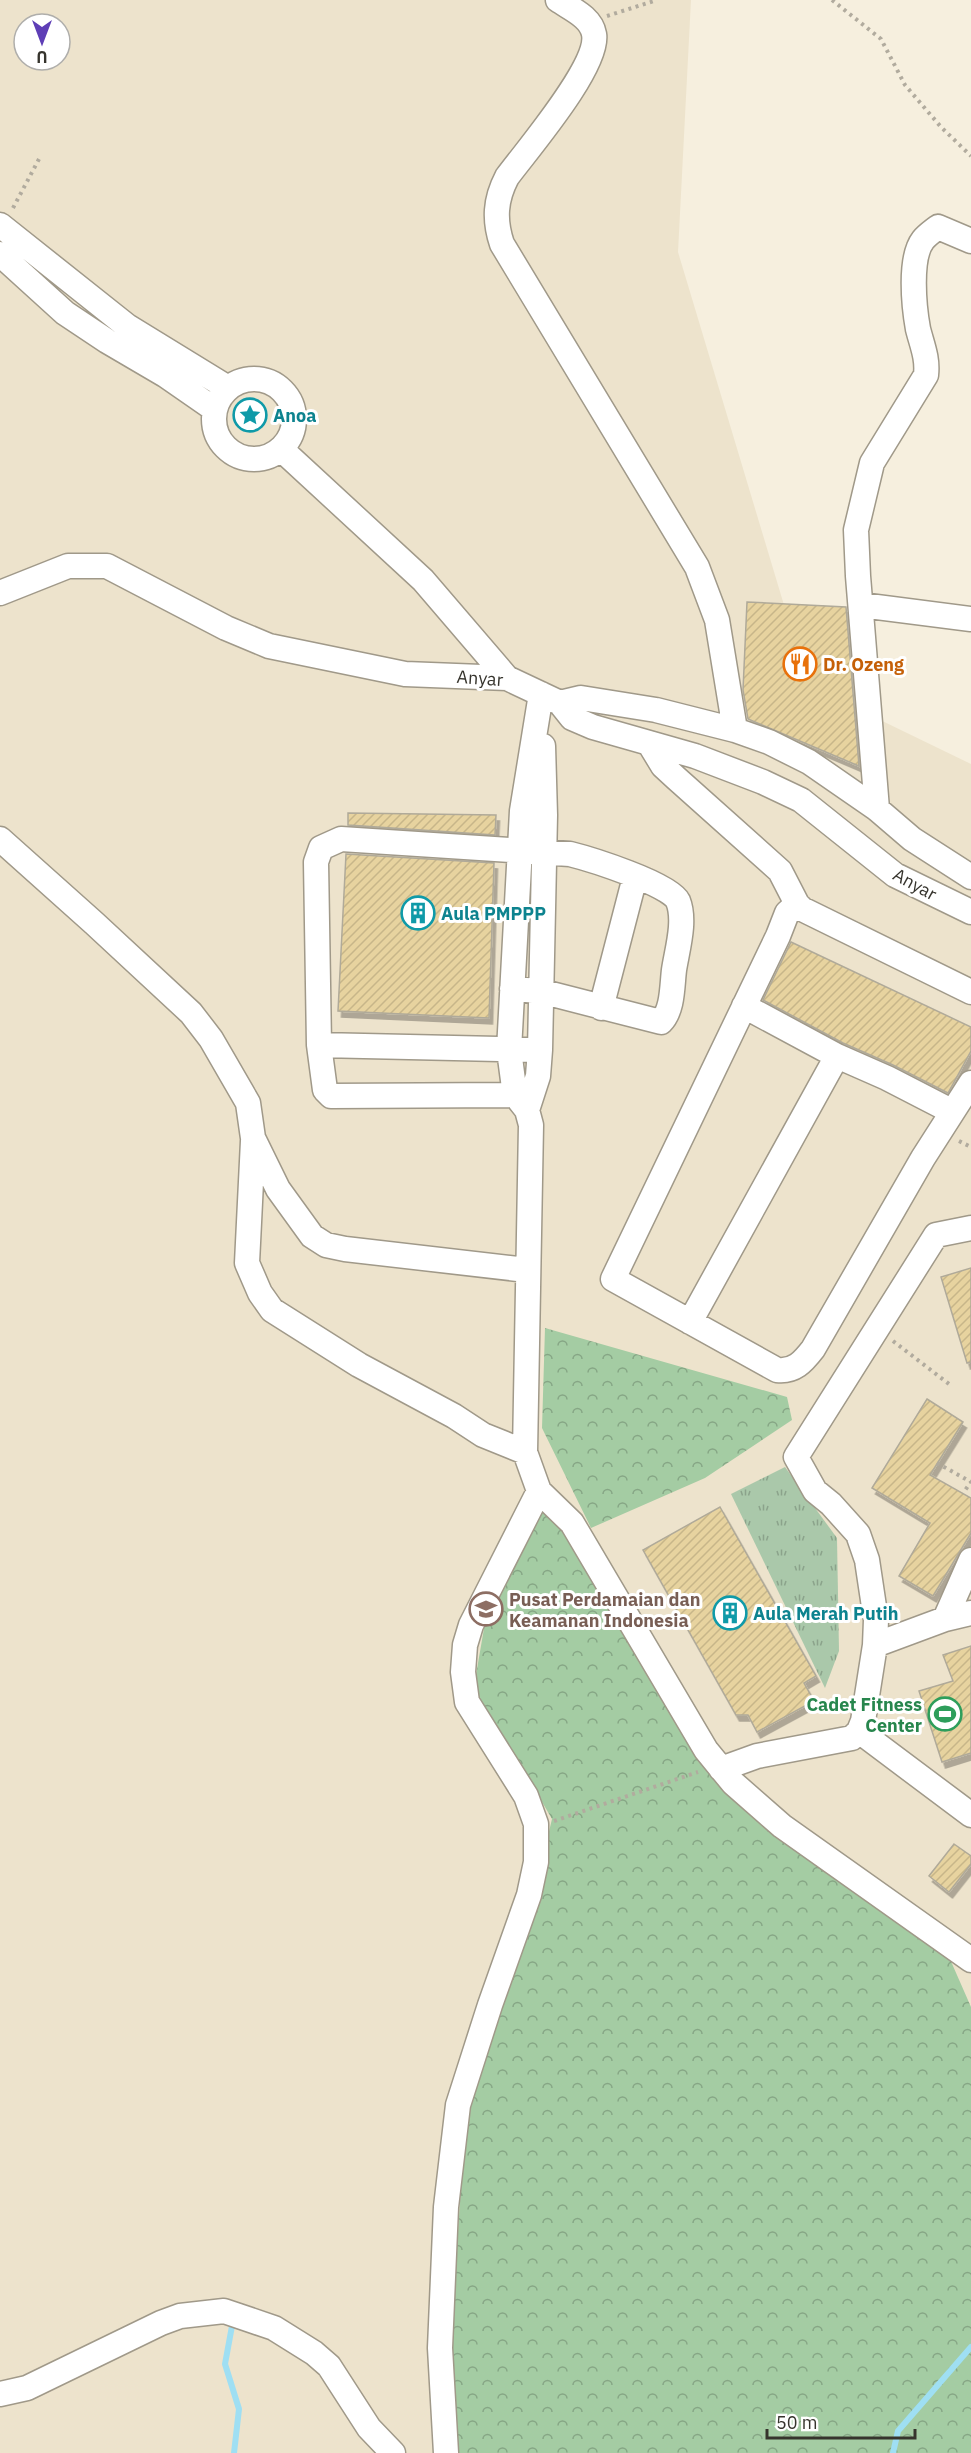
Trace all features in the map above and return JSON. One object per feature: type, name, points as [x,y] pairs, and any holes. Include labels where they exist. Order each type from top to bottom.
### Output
[{"type":"street","points":[[558,0],[589,22],[594,35],[592,52],[580,77],[507,177],[496,207],[497,228],[502,244],[697,567],[717,620],[735,730]]},
{"type":"street","points":[[1,226],[127,326],[228,388]]},
{"type":"street","points":[[877,809],[856,530],[872,463],[926,375],[927,362],[915,310],[914,274],[918,250],[924,240],[938,227],[969,238]]},
{"type":"street","points":[[0,254],[65,313],[165,375],[214,409]]},
{"type":"street","points":[[260,380],[279,388],[288,398],[293,411],[294,425],[290,438],[281,449],[268,457],[254,459],[239,457],[226,449],[217,438],[213,423],[214,409],[228,388],[240,381],[260,380]]},
{"type":"street","points":[[281,449],[423,580],[507,678]]},
{"type":"street","name":"Anyar","points":[[0,593],[68,566],[107,566],[226,628],[269,646],[405,674],[507,678],[558,705],[649,743],[695,756],[763,782],[801,800],[896,875],[971,912]]},
{"type":"street","points":[[861,605],[971,619]]},
{"type":"street","name":"Anyar","points":[[558,705],[581,698],[656,710],[735,730],[769,742],[809,762],[877,809],[912,839],[971,877]]},
{"type":"street","points":[[558,705],[522,811],[509,1050],[512,1078],[526,1100],[531,1125],[525,1452],[539,1491],[572,1524],[676,1702],[706,1750],[733,1783],[782,1826],[966,1957],[971,1977]]},
{"type":"street","points":[[526,1100],[538,1076],[543,852],[558,705]]},
{"type":"street","points":[[649,743],[669,772],[780,871],[797,904],[802,909],[970,992]]},
{"type":"street","points":[[0,839],[191,1013],[211,1039],[248,1103],[253,1138],[247,1263],[260,1293],[272,1311],[359,1365],[454,1416],[483,1435],[525,1452]]},
{"type":"street","points":[[512,989],[540,991],[661,1022],[667,1015],[671,1001],[680,924],[680,908],[676,898],[658,885],[593,860],[570,854],[341,839],[321,848],[316,862],[319,1045],[325,1090],[331,1095],[526,1100]]},
{"type":"street","points":[[601,1008],[635,877]]},
{"type":"street","points":[[797,904],[787,913],[613,1279],[777,1370],[785,1371],[802,1362],[813,1349],[951,1111],[971,1083]]},
{"type":"street","points":[[744,1006],[837,1056],[887,1078],[951,1111]]},
{"type":"street","points":[[319,1045],[540,1050]]},
{"type":"street","points":[[690,1322],[837,1056]]},
{"type":"street","points":[[253,1138],[278,1189],[312,1236],[327,1245],[527,1270]]},
{"type":"street","points":[[720,1767],[757,1756],[852,1738],[859,1731],[863,1721],[875,1645],[876,1620],[873,1594],[858,1534],[831,1504],[814,1491],[796,1457],[936,1235],[971,1228]]},
{"type":"street","points":[[446,2453],[440,2348],[446,2207],[458,2106],[486,2014],[529,1895],[536,1862],[536,1827],[526,1796],[467,1702],[463,1672],[465,1645],[471,1625],[539,1491]]},
{"type":"street","points":[[945,1619],[971,1560]]},
{"type":"street","points":[[875,1645],[945,1619],[971,1613]]},
{"type":"street","points":[[859,1731],[971,1815]]},
{"type":"street","points":[[0,2394],[27,2388],[180,2316],[224,2311],[274,2328],[314,2353],[329,2366],[369,2428],[393,2453]]},
{"type":"path","points":[[589,22],[657,0]]},
{"type":"path","points":[[832,0],[881,39],[905,85],[941,128],[971,156]]},
{"type":"path","points":[[1,226],[39,159]]},
{"type":"path","points":[[900,1346],[949,1384]]},
{"type":"path","points":[[937,1463],[970,1482],[963,1493]]},
{"type":"path","points":[[536,1827],[720,1767]]},
{"type":"shaded area","name":"Pusat Perdamaian dan Keamanan Indonesia","points":[[0,0],[691,0],[678,252],[808,685],[971,764],[971,2453],[0,2453]]},
{"type":"green space","points":[[545,1328],[787,1397],[792,1420],[705,1478],[591,1528],[542,1428]]},
{"type":"green space","points":[[785,1467],[837,1538],[839,1651],[825,1688],[731,1494]]},
{"type":"green space","points":[[534,1510],[550,1510],[596,1562],[621,1631],[729,1784],[946,1950],[971,2007],[971,2453],[452,2453],[452,2326],[465,2123],[500,1977],[528,1918],[552,1819],[500,1730],[480,1708],[474,1686],[486,1617]]},
{"type":"building","name":"Dr. Ozeng","points":[[747,602],[846,607],[859,766],[748,719],[743,690]]},
{"type":"building","points":[[348,813],[496,815],[495,835],[348,825]]},
{"type":"building","name":"Aula PMPPP","points":[[346,854],[494,863],[489,1018],[338,1011]]},
{"type":"building","points":[[791,942],[971,1027],[971,1051],[948,1093],[843,1043],[763,1000]]},
{"type":"building","points":[[971,1268],[971,1362],[967,1363],[941,1277]]},
{"type":"building","points":[[927,1399],[963,1422],[930,1475],[971,1498],[971,1533],[933,1596],[899,1576],[930,1523],[872,1488]]},
{"type":"building","name":"Aula Merah Putih","points":[[720,1507],[816,1676],[804,1683],[814,1701],[757,1732],[748,1715],[736,1715],[643,1550]]},
{"type":"building","name":"Cadet Fitness Center","points":[[971,1646],[971,1753],[942,1762],[919,1691],[953,1681],[943,1655]]},
{"type":"building","points":[[954,1844],[971,1856],[971,1864],[949,1892],[929,1876]]},
{"type":"waterway","points":[[232,2326],[225,2364],[239,2409],[234,2453]]},
{"type":"waterway","points":[[893,2453],[898,2431],[971,2347]]},
{"type":"place","name":"Anoa","points":[[250,415]]},
{"type":"place","name":"Dr. Ozeng","points":[[800,664]]},
{"type":"place","name":"Aula PMPPP","points":[[418,913]]},
{"type":"place","name":"Pusat Perdamaian dan Keamanan Indonesia","points":[[486,1609]]},
{"type":"place","name":"Aula Merah Putih","points":[[730,1613]]},
{"type":"place","name":"Cadet Fitness Center","points":[[945,1714]]}]
